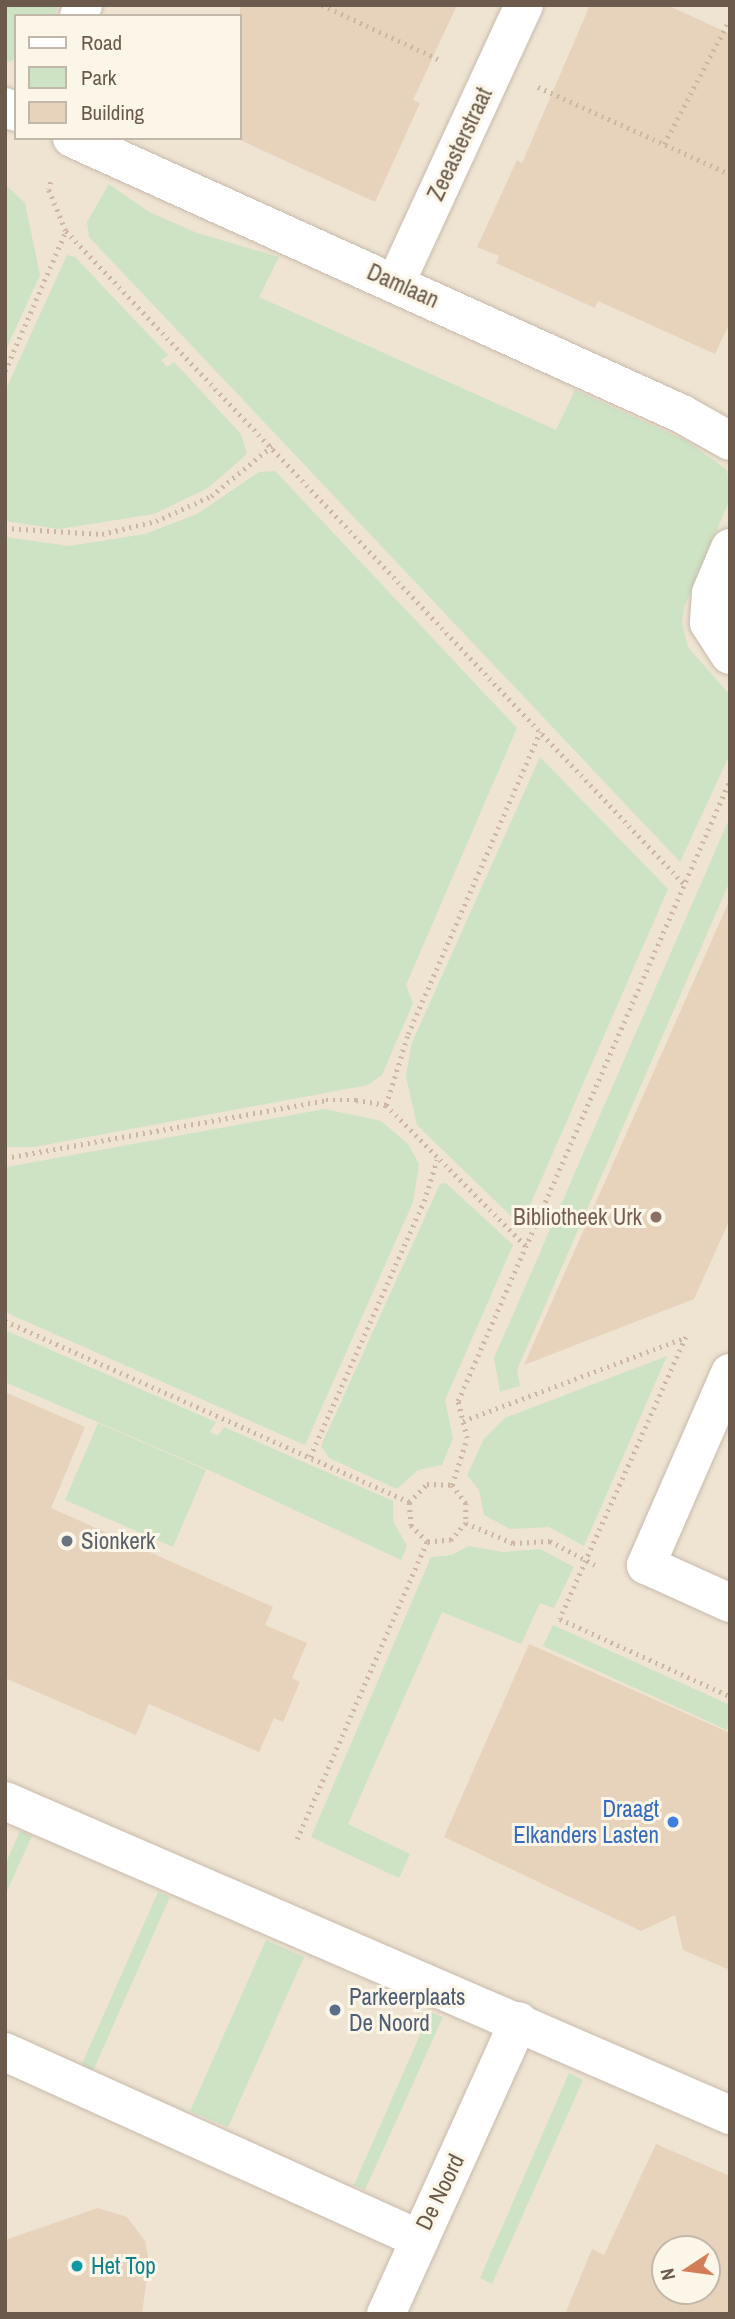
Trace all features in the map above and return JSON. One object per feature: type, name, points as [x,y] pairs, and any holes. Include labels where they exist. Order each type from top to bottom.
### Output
[{"type":"street","name":"Zeeasterstraat","points":[[396,282],[524,5]]},
{"type":"street","name":"Damlaan","points":[[76,140],[167,184],[396,282],[670,408],[730,441]]},
{"type":"street","points":[[730,548],[711,593],[709,623],[730,655]]},
{"type":"street","points":[[730,1373],[646,1565],[730,1602]]},
{"type":"street","points":[[5,1801],[519,2021],[730,2115]]},
{"type":"street","name":"De Noord","points":[[5,2052],[420,2239],[519,2021]]},
{"type":"street","points":[[386,2314],[420,2239]]},
{"type":"path","points":[[323,5],[445,63]]},
{"type":"path","points":[[664,144],[730,19]]},
{"type":"path","points":[[528,82],[730,174]]},
{"type":"path","points":[[49,190],[66,232],[272,446],[685,885]]},
{"type":"path","points":[[5,371],[66,232]]},
{"type":"path","points":[[5,528],[102,534],[156,521],[211,496],[272,446]]},
{"type":"path","points":[[386,1105],[408,1034],[540,733]]},
{"type":"path","points":[[452,1485],[467,1438],[458,1401],[730,780]]},
{"type":"path","points":[[5,1158],[326,1100],[386,1105],[437,1160],[526,1246]]},
{"type":"path","points":[[310,1457],[424,1201],[437,1160]]},
{"type":"path","points":[[5,1321],[409,1502]]},
{"type":"path","points":[[463,1421],[686,1337],[588,1562],[560,1619],[730,1696]]},
{"type":"path","points":[[427,1484],[452,1485],[466,1503],[466,1523],[451,1540],[427,1542],[411,1526],[409,1502],[427,1484]]},
{"type":"path","points":[[466,1523],[513,1542],[550,1541],[588,1562],[618,1568],[646,1565]]},
{"type":"path","points":[[297,1839],[427,1542]]},
{"type":"shaded area","points":[[5,5],[730,5],[730,2314],[5,2314]]},
{"type":"green space","points":[[5,5],[58,5],[55,14],[14,14],[14,60],[6,63]]},
{"type":"green space","points":[[5,184],[25,203],[40,275],[5,352]]},
{"type":"green space","points":[[109,184],[149,212],[197,233],[279,257],[259,297],[556,430],[575,390],[687,441],[727,470],[730,499],[684,607],[682,623],[688,647],[730,695],[730,754],[680,862],[89,237],[87,222]]},
{"type":"green space","points":[[67,255],[75,257],[168,355],[161,360],[167,367],[174,362],[241,434],[247,454],[208,488],[154,514],[59,529],[5,521],[5,391]]},
{"type":"green space","points":[[275,471],[517,728],[406,985],[413,1003],[382,1075],[368,1085],[34,1147],[5,1147],[5,537],[69,546],[145,534],[197,514],[259,472]]},
{"type":"green space","points":[[540,757],[668,889],[521,1226],[417,1125],[406,1077],[411,1045]]},
{"type":"green space","points":[[730,817],[730,881],[517,1370],[520,1386],[500,1392],[494,1358]]},
{"type":"green space","points":[[325,1109],[381,1121],[408,1144],[419,1164],[413,1202],[305,1445],[5,1312],[7,1167]]},
{"type":"green space","points":[[446,1183],[513,1245],[445,1400],[453,1438],[442,1465],[418,1470],[397,1489],[329,1458],[321,1446],[440,1184]]},
{"type":"green space","points":[[5,1330],[216,1422],[210,1432],[218,1436],[224,1427],[393,1501],[393,1521],[407,1546],[401,1560],[220,1475],[5,1382]]},
{"type":"green space","points":[[667,1356],[584,1546],[549,1527],[510,1529],[484,1515],[479,1490],[467,1475],[484,1439],[505,1418]]},
{"type":"green space","points":[[98,1423],[206,1470],[173,1547],[65,1500]]},
{"type":"green space","points":[[468,1546],[503,1552],[540,1549],[574,1567],[554,1608],[540,1603],[521,1644],[442,1612],[348,1824],[410,1854],[399,1878],[311,1837],[431,1557],[452,1555]]},
{"type":"green space","points":[[553,1625],[730,1705],[727,1730],[543,1646]]},
{"type":"green space","points":[[20,1831],[32,1836],[5,1895],[5,1865]]},
{"type":"green space","points":[[158,1892],[170,1897],[93,2071],[81,2066]]},
{"type":"green space","points":[[266,1940],[304,1957],[228,2127],[190,2111]]},
{"type":"green space","points":[[430,2012],[443,2017],[365,2190],[354,2185]]},
{"type":"green space","points":[[569,2073],[583,2080],[492,2284],[480,2278]]},
{"type":"building","points":[[240,5],[457,5],[413,100],[420,103],[375,202],[240,140]]},
{"type":"building","points":[[590,5],[667,5],[730,34],[730,322],[715,354],[598,301],[595,308],[496,263],[499,256],[477,247],[517,160],[522,163]]},
{"type":"building","points":[[730,899],[730,1219],[694,1299],[524,1365]]},
{"type":"building","name":"Sionkerk","points":[[5,1392],[85,1427],[51,1508],[273,1607],[265,1625],[307,1643],[292,1678],[300,1682],[283,1722],[274,1718],[259,1752],[149,1704],[136,1735],[5,1678]]},
{"type":"building","points":[[529,1644],[730,1733],[730,1970],[683,1950],[675,1915],[641,1931],[444,1837]]},
{"type":"building","points":[[656,2144],[730,2176],[730,2314],[565,2314],[592,2249],[604,2255]]},
{"type":"building","name":"Het Top","points":[[98,2208],[127,2217],[145,2241],[149,2261],[142,2314],[5,2314],[5,2240]]},
{"type":"place","name":"Bibliotheek Urk","points":[[656,1217]]},
{"type":"place","name":"Sionkerk","points":[[67,1541]]},
{"type":"place","name":"Draagt Elkanders Lasten","points":[[673,1822]]},
{"type":"place","name":"Parkeerplaats De Noord","points":[[335,2010]]},
{"type":"place","name":"Het Top","points":[[77,2266]]}]
